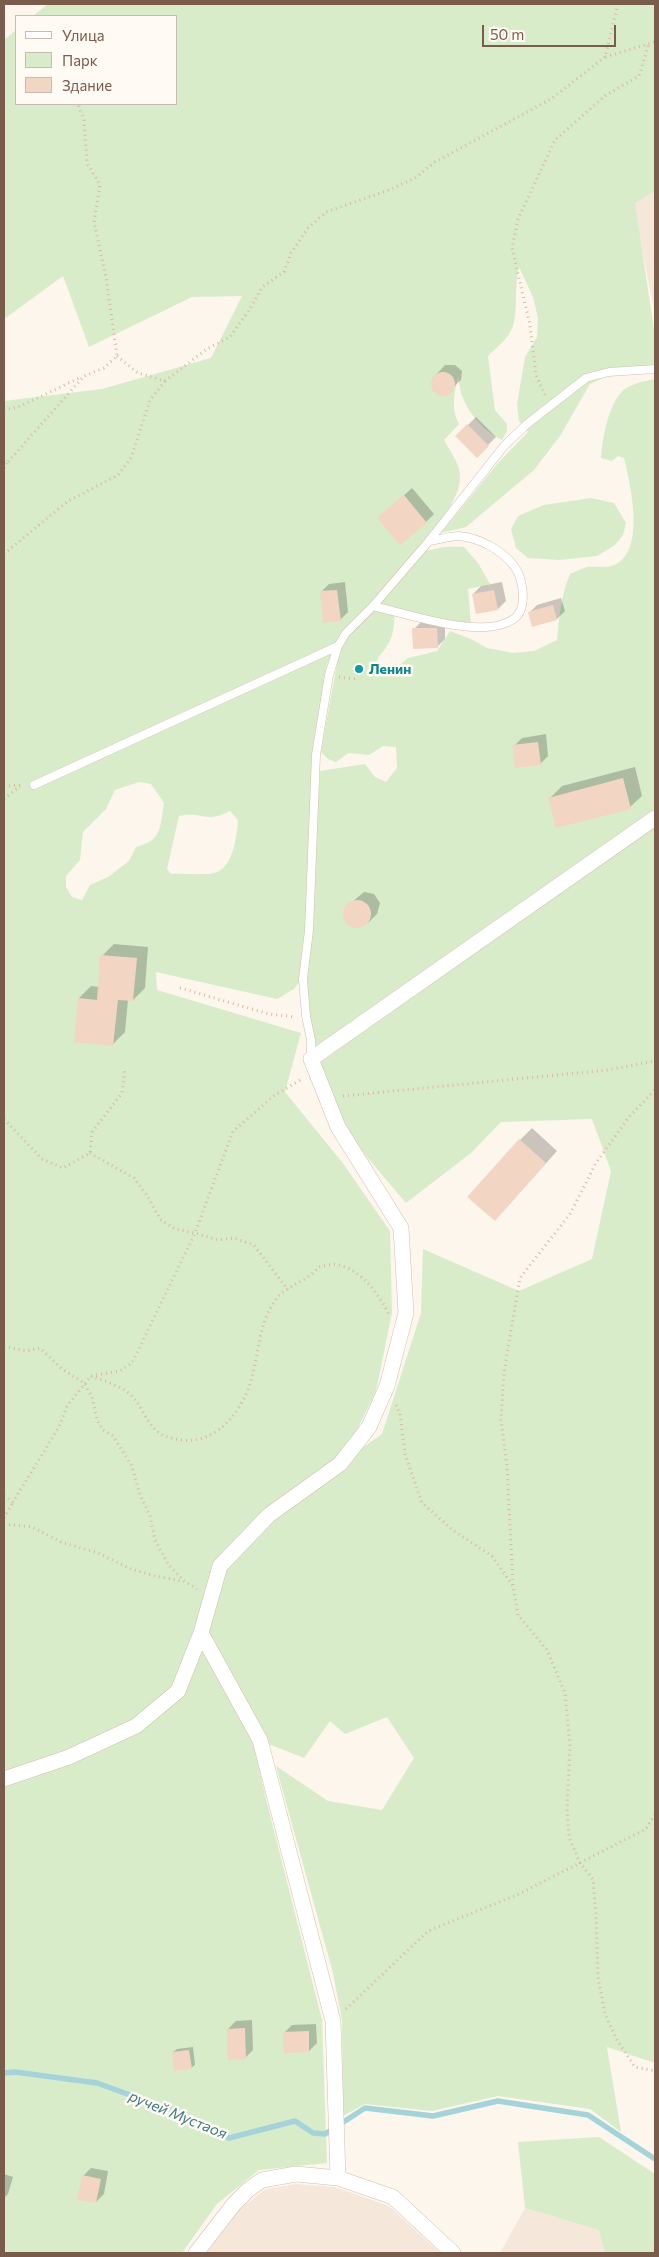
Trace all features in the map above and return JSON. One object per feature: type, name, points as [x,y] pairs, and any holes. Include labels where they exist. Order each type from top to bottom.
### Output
[{"type":"street","points":[[4,1779],[69,1757],[136,1726],[178,1691],[201,1633],[220,1566],[269,1515],[340,1464],[369,1427],[387,1386],[406,1313],[401,1228],[338,1127],[314,1066],[655,818]]},
{"type":"street","points":[[201,1633],[260,1740],[333,2020],[338,2178]]},
{"type":"street","points":[[196,2253],[234,2204],[262,2180],[296,2174],[338,2178],[393,2197],[453,2253]]},
{"type":"lane","points":[[314,1066],[306,1016],[303,979],[309,930],[316,755],[329,675],[338,646],[346,633],[373,606],[429,541],[504,446],[550,405],[586,378],[598,373],[655,369]]},
{"type":"lane","points":[[373,606],[431,620],[474,626],[500,625],[518,615],[523,601],[520,578],[515,567],[504,555],[485,544],[460,536],[429,541]]},
{"type":"lane","points":[[34,785],[338,646]]},
{"type":"path","points":[[605,56],[618,4]]},
{"type":"path","points":[[4,554],[68,501],[118,475],[131,458],[150,400],[165,381],[208,349],[230,337],[250,309],[262,287],[284,272],[291,253],[308,228],[326,212],[389,190],[414,178],[435,162],[551,99],[605,56],[655,42]]},
{"type":"path","points":[[550,405],[536,375],[530,325],[512,248],[518,220],[556,140],[606,95],[639,76],[649,43]]},
{"type":"path","points":[[78,105],[84,120],[87,163],[100,185],[94,222],[106,277],[117,356],[138,373],[165,381]]},
{"type":"path","points":[[4,410],[22,406],[104,368],[117,356]]},
{"type":"path","points":[[4,468],[5,463],[84,376]]},
{"type":"path","points":[[4,798],[21,785]]},
{"type":"path","points":[[4,786],[34,785]]},
{"type":"path","points":[[180,988],[269,1014],[288,1017],[306,1016]]},
{"type":"path","points":[[326,1097],[448,1088],[589,1072],[655,1061]]},
{"type":"path","points":[[4,1518],[59,1426],[66,1406],[84,1383],[91,1376],[120,1371],[132,1363],[170,1289],[195,1233],[233,1131],[275,1095],[314,1066]]},
{"type":"path","points":[[90,1152],[92,1132],[122,1093],[125,1068]]},
{"type":"path","points":[[655,1090],[629,1117],[596,1163],[570,1214],[520,1278],[504,1372],[502,1420],[507,1467],[513,1586],[518,1615],[547,1650],[565,1694],[570,1746],[567,1809],[569,1837],[580,1863],[592,1879],[596,1914],[598,1977],[605,2014],[617,2040],[635,2067],[655,2071]]},
{"type":"path","points":[[4,1119],[42,1159],[63,1168],[90,1152]]},
{"type":"path","points":[[90,1152],[134,1178],[148,1197],[160,1219],[175,1229],[218,1240],[234,1238],[254,1245],[288,1290]]},
{"type":"path","points":[[91,1376],[116,1385],[136,1400],[146,1417],[162,1435],[185,1442],[206,1438],[222,1428],[239,1405],[250,1384],[267,1316],[277,1297],[311,1277],[319,1267],[337,1264],[352,1270],[382,1300],[400,1339]]},
{"type":"path","points":[[4,1346],[26,1351],[40,1348],[62,1369],[84,1383],[92,1397],[97,1420],[103,1430],[114,1436],[132,1466],[140,1495],[150,1516],[155,1540],[168,1564],[184,1581],[204,1592]]},
{"type":"path","points":[[387,1386],[400,1414],[405,1454],[422,1502],[454,1532],[492,1556],[513,1586]]},
{"type":"path","points":[[4,1496],[13,1502]]},
{"type":"path","points":[[4,1524],[32,1527],[61,1542],[98,1553],[131,1569],[155,1576],[184,1581]]},
{"type":"path","points":[[333,2020],[428,1931],[519,1894],[646,1829],[655,1814]]},
{"type":"shaded area","points":[[655,173],[655,314],[629,185]]},
{"type":"shaded area","points":[[296,2184],[335,2187],[389,2206],[440,2253],[204,2253],[232,2215],[266,2189]]},
{"type":"shaded area","points":[[525,2208],[600,2230],[605,2253],[500,2253]]},
{"type":"green space","points":[[48,4],[655,4],[655,191],[635,203],[655,336],[655,365],[642,373],[611,374],[590,384],[560,436],[534,470],[466,527],[441,533],[498,463],[528,432],[519,421],[517,404],[525,357],[537,337],[538,318],[533,297],[519,267],[513,326],[506,338],[488,356],[495,410],[507,424],[507,431],[502,440],[477,421],[464,400],[458,377],[454,407],[459,424],[444,440],[460,471],[459,486],[443,518],[414,555],[438,548],[464,547],[478,563],[490,584],[468,589],[471,623],[438,619],[382,604],[379,598],[337,643],[327,664],[313,745],[307,930],[301,980],[294,989],[277,999],[156,972],[157,990],[301,1033],[285,1092],[342,1162],[390,1231],[392,1313],[376,1391],[341,1463],[382,1434],[421,1313],[423,1249],[519,1291],[592,1259],[611,1171],[592,1119],[501,1122],[471,1153],[406,1203],[355,1143],[314,1060],[316,1043],[305,979],[312,930],[320,771],[365,764],[375,777],[386,782],[397,768],[396,747],[383,746],[369,755],[348,753],[336,762],[328,759],[321,752],[340,647],[346,634],[374,607],[395,612],[390,641],[377,663],[378,673],[394,669],[408,658],[437,651],[450,631],[487,648],[514,653],[534,651],[557,640],[562,598],[570,574],[588,567],[611,566],[622,560],[629,548],[633,534],[634,518],[630,484],[624,458],[618,456],[612,461],[601,458],[603,441],[607,421],[619,394],[632,385],[655,379],[655,2063],[607,2047],[621,2132],[590,2109],[498,2096],[432,2111],[365,2104],[343,2116],[342,2020],[333,1973],[276,1766],[328,1801],[382,1810],[414,1758],[387,1717],[345,1734],[330,1721],[304,1758],[261,1741],[199,1633],[259,1742],[256,1754],[266,1799],[322,2020],[327,2163],[259,2170],[217,2204],[182,2253],[4,2253],[4,401],[102,389],[211,358],[242,296],[192,297],[89,347],[63,276],[4,319],[4,40],[15,31],[15,105],[178,105],[178,15],[34,15]],"holes":[[[139,782],[151,784],[164,803],[162,819],[155,837],[151,841],[136,847],[129,861],[108,877],[90,885],[82,900],[72,897],[66,887],[66,876],[80,860],[83,832],[106,809],[115,790]],[[230,811],[238,820],[233,851],[226,865],[220,870],[209,874],[171,874],[167,869],[179,816],[215,817]]]},
{"type":"green space","points":[[591,498],[614,503],[626,523],[623,535],[615,545],[597,556],[559,560],[528,558],[516,548],[511,529],[518,516],[544,505]]},
{"type":"green space","points":[[599,2137],[655,2174],[655,2253],[605,2253],[599,2230],[525,2208],[518,2142]]},
{"type":"building","points":[[443,372],[448,373],[454,379],[454,389],[448,395],[443,396],[438,395],[432,389],[431,384],[432,379],[438,373]]},
{"type":"building","points":[[467,424],[489,446],[477,458],[455,436]]},
{"type":"building","points":[[404,495],[427,523],[400,545],[377,518]]},
{"type":"building","points":[[337,590],[341,621],[323,623],[320,591]]},
{"type":"building","points":[[494,590],[498,610],[476,614],[472,594]]},
{"type":"building","points":[[553,605],[557,620],[532,627],[528,612]]},
{"type":"building","points":[[412,628],[437,628],[438,648],[413,649]]},
{"type":"building","points":[[538,742],[541,765],[515,768],[512,745]]},
{"type":"building","points":[[623,778],[631,809],[556,828],[548,798]]},
{"type":"building","points":[[357,900],[367,904],[371,914],[367,924],[357,928],[347,924],[343,914],[347,904]]},
{"type":"building","points":[[100,955],[137,958],[133,1001],[118,1000],[113,1046],[74,1042],[78,998],[97,1000]]},
{"type":"building","points":[[519,1139],[546,1163],[495,1221],[467,1197]]},
{"type":"building","points":[[245,2028],[246,2059],[228,2060],[227,2029]]},
{"type":"building","points":[[309,2031],[309,2052],[284,2053],[283,2032]]},
{"type":"building","points":[[189,2050],[192,2069],[174,2071],[172,2052]]},
{"type":"building","points":[[82,2175],[101,2179],[96,2203],[77,2200]]},
{"type":"waterway","name":"ручей Мустаоя","points":[[4,2073],[15,2072],[97,2083],[185,2115],[229,2138],[295,2121],[313,2133],[325,2134],[365,2108],[433,2116],[498,2101],[588,2115],[655,2159]]},
{"type":"place","name":"Ленин","points":[[359,669]]}]
